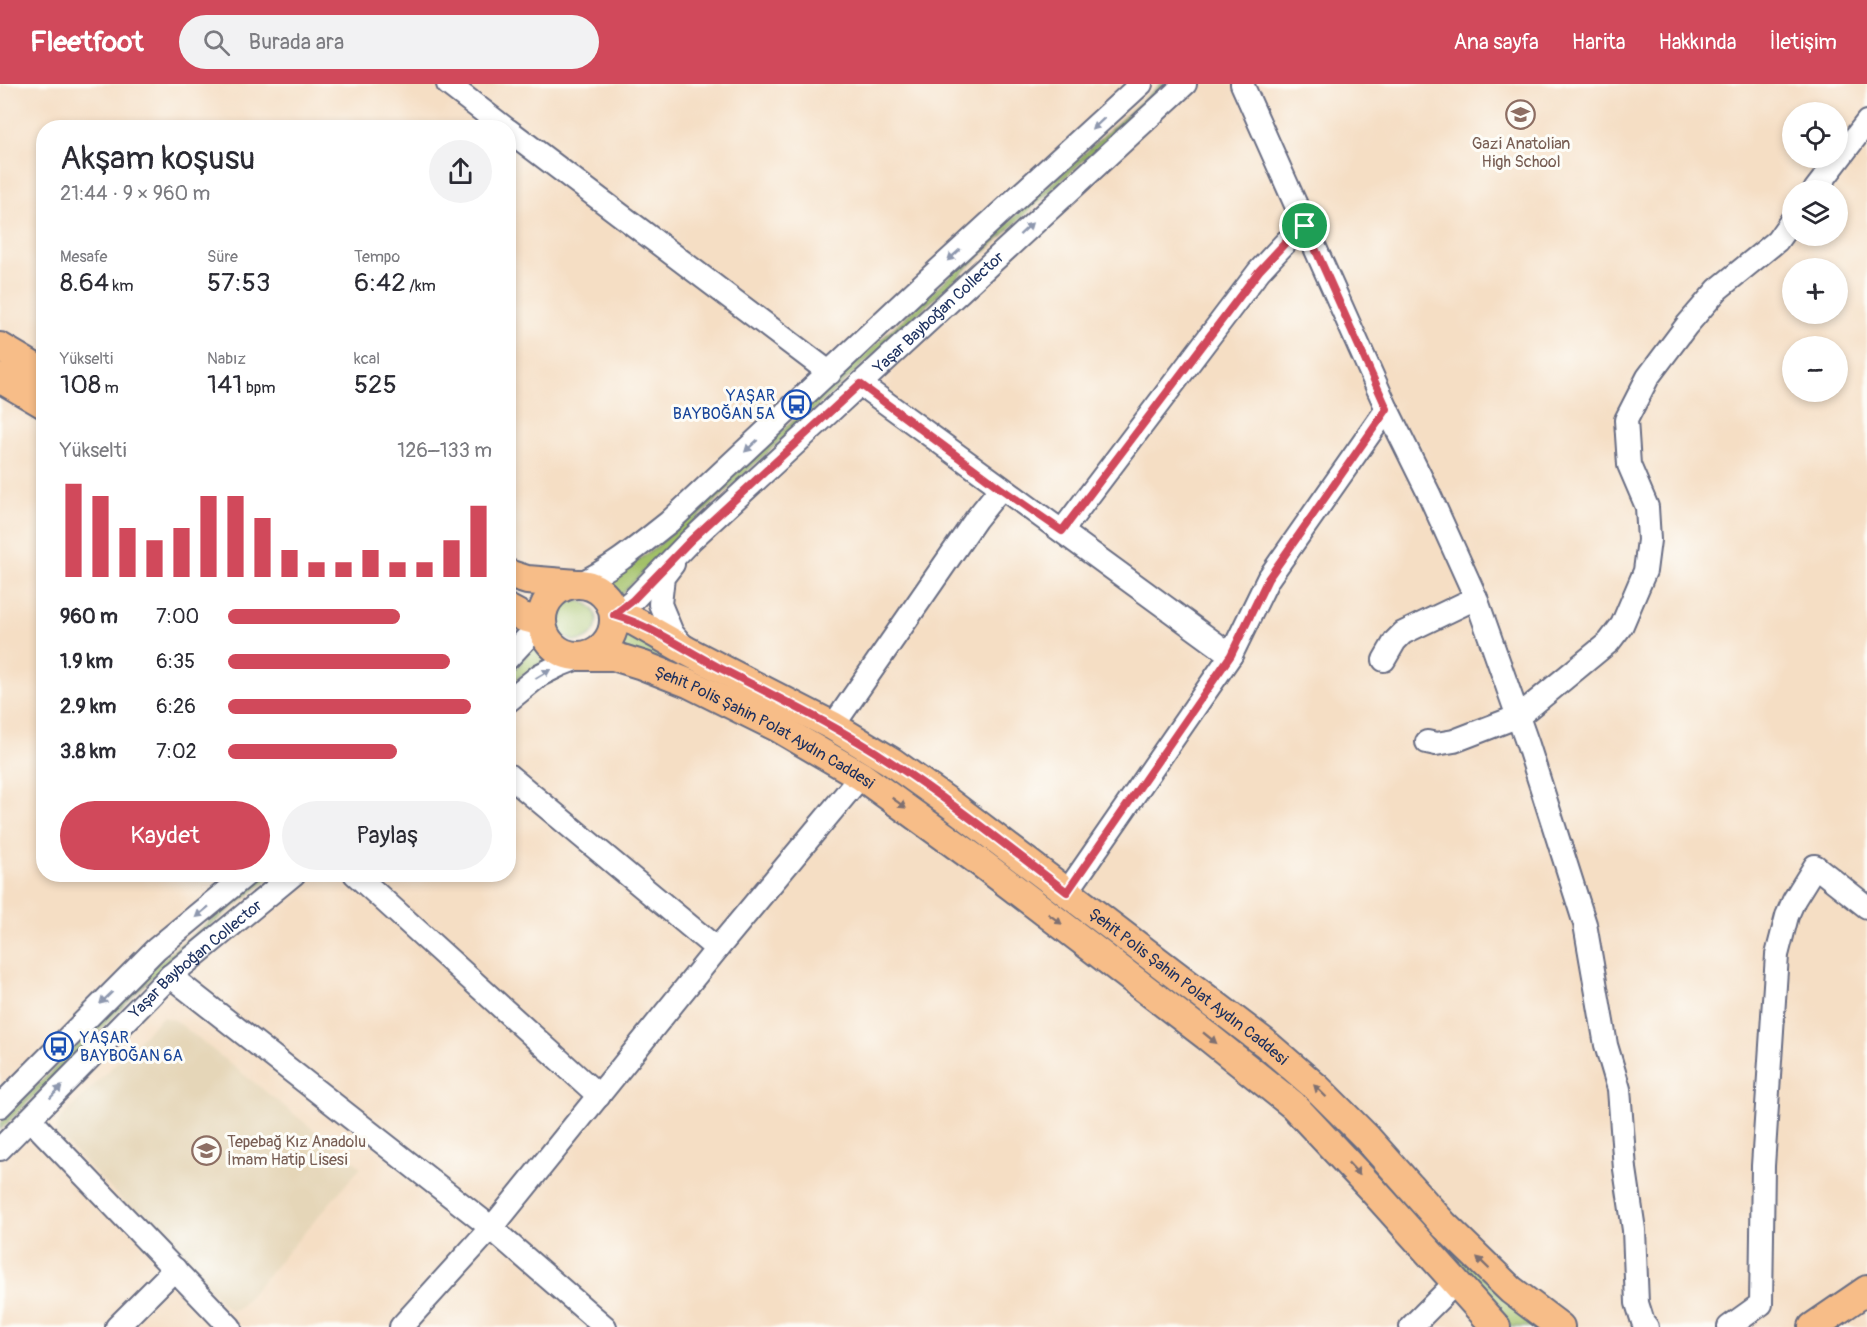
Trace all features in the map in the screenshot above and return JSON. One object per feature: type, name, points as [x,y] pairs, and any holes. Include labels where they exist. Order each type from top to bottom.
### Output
[{"type":"main road","points":[[0,347],[36,368]]},
{"type":"main road","points":[[0,378],[36,399]]},
{"type":"main road","points":[[516,577],[527,580],[579,584],[591,586],[602,593],[610,603],[614,615],[614,626],[604,646],[594,653],[572,656],[552,645],[545,636],[542,622],[547,601],[556,591],[579,584]]},
{"type":"main road","points":[[516,613],[542,622]]},
{"type":"main road","name":"Şehit Polis Şahin Polat Aydın Caddesi","points":[[614,615],[634,621],[833,726],[892,762],[1067,892],[1265,1043],[1317,1088],[1367,1138],[1444,1225],[1511,1290],[1560,1327]]},
{"type":"main road","name":"Şehit Polis Şahin Polat Aydın Caddesi","points":[[583,656],[613,656],[688,683],[777,727],[861,776],[981,863],[1293,1105],[1494,1325]]},
{"type":"main road","points":[[1511,1290],[1574,1327]]},
{"type":"main road","points":[[1813,1327],[1867,1290]]},
{"type":"street","points":[[448,84],[495,120]]},
{"type":"street","name":"Yaşar Bayboğan Collector","points":[[579,584],[602,573],[669,522],[1141,84]]},
{"type":"street","name":"Yaşar Bayboğan Collector","points":[[614,615],[632,601],[691,540],[1185,84]]},
{"type":"street","points":[[1242,84],[1387,409],[1476,598],[1519,716],[1585,924],[1606,1045],[1619,1089],[1625,1169],[1634,1230],[1637,1303],[1647,1327]]},
{"type":"street","points":[[1823,180],[1867,122]]},
{"type":"street","points":[[516,136],[830,373]]},
{"type":"street","points":[[1062,531],[1259,271],[1286,242],[1305,226]]},
{"type":"street","points":[[1427,742],[1436,744],[1454,741],[1519,716],[1609,642],[1622,625],[1645,571],[1649,540],[1647,507],[1629,465],[1626,420],[1648,377],[1687,326],[1718,289],[1776,241],[1782,233]]},
{"type":"street","points":[[860,384],[1231,655]]},
{"type":"street","points":[[1067,892],[1231,655],[1268,579],[1387,409]]},
{"type":"street","points":[[833,726],[1000,488]]},
{"type":"street","points":[[687,651],[672,633],[660,604],[663,577],[691,540]]},
{"type":"street","points":[[1384,660],[1395,641],[1403,633],[1476,598]]},
{"type":"street","points":[[516,650],[542,622]]},
{"type":"street","points":[[516,694],[540,675],[583,656]]},
{"type":"street","points":[[401,1327],[491,1228],[717,949],[861,776]]},
{"type":"street","points":[[516,782],[717,949]]},
{"type":"street","points":[[1729,1327],[1761,1304],[1763,1166],[1777,955],[1784,925],[1794,900],[1815,866],[1867,907]]},
{"type":"street","name":"Yaşar Bayboğan Collector","points":[[0,1106],[156,949],[237,882]]},
{"type":"street","name":"Yaşar Bayboğan Collector","points":[[0,1149],[170,976],[284,882]]},
{"type":"street","points":[[364,882],[599,1095]]},
{"type":"street","points":[[170,976],[491,1228],[605,1327]]},
{"type":"street","points":[[30,1119],[230,1327]]},
{"type":"street","points":[[117,1327],[175,1269]]},
{"type":"street","points":[[1411,1327],[1455,1282]]},
{"type":"shaded area","name":"Tepebağ Kız Anadolu İmam Hatip Lisesi","points":[[162,1017],[175,1020],[361,1167],[238,1309],[229,1310],[56,1133],[59,1120]]},
{"type":"green space","points":[[1161,84],[1166,84],[759,460],[663,551],[620,596],[606,583],[658,546]]},
{"type":"green space","points":[[577,601],[591,607],[597,621],[591,635],[577,641],[563,635],[557,621],[563,607]]},
{"type":"green space","points":[[626,629],[809,726],[908,789],[1191,1001],[1278,1071],[1324,1113],[1535,1327],[1512,1327],[1457,1267],[1047,898],[617,647]]},
{"type":"green space","points":[[534,645],[539,654],[547,659],[516,679],[516,668]]},
{"type":"green space","points":[[258,882],[264,882],[161,968],[0,1130],[0,1124],[157,964]]},
{"type":"place","name":"Gazi Anatolian High School","points":[[1521,115]]},
{"type":"place","name":"YAŞAR BAYBOĞAN 5A","points":[[796,404]]},
{"type":"place","name":"YAŞAR BAYBOĞAN 6A","points":[[59,1046]]},
{"type":"place","name":"Tepebağ Kız Anadolu İmam Hatip Lisesi","points":[[206,1150]]},
{"type":"route","points":[[1305,226],[1387,409],[1268,579],[1231,655],[1067,892],[892,762],[833,726],[634,621],[614,615],[632,601],[691,540],[860,384],[1062,531],[1259,271],[1286,242],[1305,226]]}]
